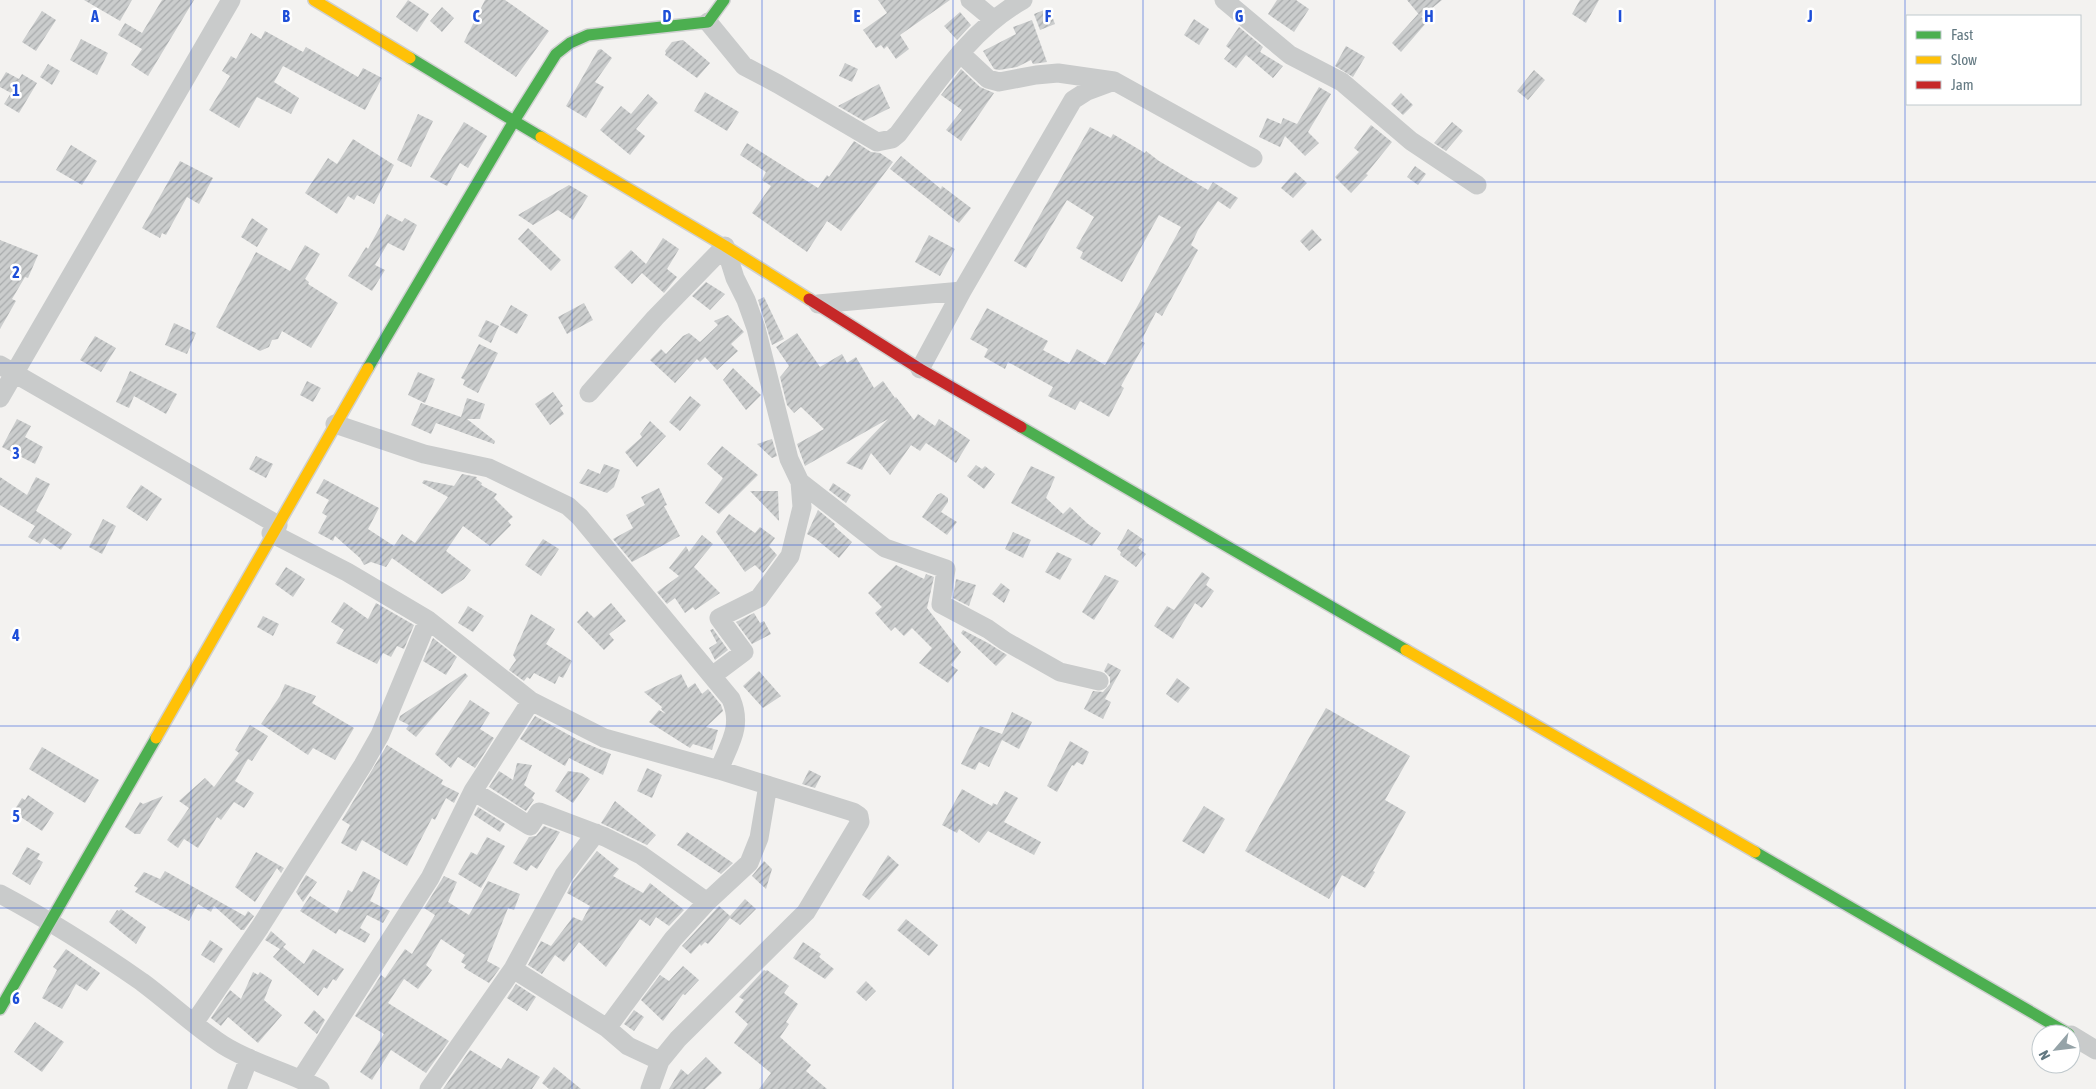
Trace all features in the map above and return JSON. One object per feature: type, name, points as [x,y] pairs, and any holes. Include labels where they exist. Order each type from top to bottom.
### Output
[{"type":"street","points":[[0,398],[7,369],[231,0]]},
{"type":"street","points":[[314,0],[344,7],[514,121],[725,246],[920,369],[2051,1024]]},
{"type":"street","points":[[0,1009],[335,424],[514,121],[556,54],[570,43],[588,35],[708,22],[724,0]]},
{"type":"street","points":[[970,0],[993,19]]},
{"type":"street","points":[[708,22],[744,66],[877,142],[892,139],[898,134],[960,53],[993,19],[1022,0]]},
{"type":"street","points":[[1224,0],[1290,55],[1342,82],[1411,141],[1477,185]]},
{"type":"street","points":[[960,53],[988,79],[999,82],[1058,73],[1114,81],[1253,158]]},
{"type":"street","points":[[920,369],[962,291],[1074,100],[1086,91],[1114,81]]},
{"type":"street","points":[[589,393],[655,318],[725,246]]},
{"type":"street","points":[[712,676],[744,652],[719,618],[759,598],[790,556],[802,507],[800,482],[789,459],[756,328],[746,300],[735,278],[725,246]]},
{"type":"street","points":[[818,304],[962,291]]},
{"type":"street","points":[[7,369],[428,620],[531,701],[604,738],[768,785],[853,812],[859,816],[860,822],[806,912],[678,1039],[660,1061],[650,1089]]},
{"type":"street","points":[[335,424],[424,454],[489,468],[568,506],[580,517],[731,700],[737,713],[735,729],[718,770]]},
{"type":"street","points":[[800,482],[886,548],[946,569],[941,604],[988,628],[1005,641],[1060,672],[1098,681]]},
{"type":"street","points":[[194,1023],[260,927],[363,765],[380,735],[428,620]]},
{"type":"street","points":[[301,1079],[430,878],[473,791],[531,701]]},
{"type":"street","points":[[607,1028],[673,939],[707,902],[749,862],[759,838],[768,785]]},
{"type":"street","points":[[473,791],[530,826],[539,812],[596,833],[652,862],[707,902]]},
{"type":"street","points":[[430,1089],[513,969],[564,876],[596,833]]},
{"type":"street","points":[[0,894],[51,922],[142,983],[224,1045],[320,1089]]},
{"type":"street","points":[[513,969],[607,1028],[628,1046],[660,1061]]},
{"type":"street","points":[[2081,1041],[2096,1050]]},
{"type":"street","points":[[237,1089],[249,1058]]},
{"type":"building","points":[[84,0],[132,0],[120,21]]},
{"type":"building","points":[[162,0],[194,0],[148,76],[131,65],[142,49],[118,35],[125,23],[142,33]]},
{"type":"building","points":[[408,0],[429,14],[417,32],[396,17]]},
{"type":"building","points":[[485,0],[505,0],[549,31],[516,77],[464,42]]},
{"type":"building","points":[[878,0],[950,0],[900,35],[909,49],[896,59],[887,46],[884,49],[881,45],[876,48],[863,30],[887,13]]},
{"type":"building","points":[[1277,0],[1296,0],[1309,9],[1294,32],[1268,14]]},
{"type":"building","points":[[1407,0],[1442,0],[1421,17]]},
{"type":"building","points":[[1580,0],[1599,0],[1586,23],[1572,14]]},
{"type":"building","points":[[442,7],[454,18],[442,32],[430,21]]},
{"type":"building","points":[[1049,8],[1055,24],[1040,30],[1034,14]]},
{"type":"building","points":[[42,11],[56,20],[36,51],[22,42]]},
{"type":"building","points":[[960,12],[971,25],[957,40],[944,26]]},
{"type":"building","points":[[1418,14],[1427,22],[1401,52],[1392,43]]},
{"type":"building","points":[[1194,19],[1209,29],[1199,45],[1184,35]]},
{"type":"building","points":[[1032,20],[1047,62],[1033,64],[1031,60],[1017,67],[994,69],[983,51],[1016,34],[1013,27]]},
{"type":"building","points":[[1239,27],[1263,47],[1260,52],[1283,66],[1273,78],[1246,55],[1236,68],[1224,59],[1231,50],[1226,46]]},
{"type":"building","points":[[265,31],[303,52],[306,47],[358,77],[363,68],[382,78],[365,110],[283,66],[274,82],[299,98],[291,114],[257,97],[239,128],[209,110],[230,76],[222,71],[231,56],[236,59],[251,33],[261,39]]},
{"type":"building","points":[[81,39],[108,53],[97,75],[70,60]]},
{"type":"building","points":[[683,40],[710,63],[697,78],[665,55],[665,51],[672,42]]},
{"type":"building","points":[[1346,46],[1365,57],[1353,77],[1335,66]]},
{"type":"building","points":[[601,49],[612,58],[595,82],[604,87],[586,118],[566,106],[598,50]]},
{"type":"building","points":[[845,63],[858,69],[852,82],[839,76]]},
{"type":"building","points":[[48,64],[60,71],[52,85],[40,77]]},
{"type":"building","points":[[961,69],[980,87],[994,93],[961,141],[946,130],[962,110],[941,95]]},
{"type":"building","points":[[1534,70],[1545,80],[1528,100],[1517,91]]},
{"type":"building","points":[[6,72],[19,79],[22,74],[37,83],[19,113],[4,104],[11,93],[0,87],[0,82]]},
{"type":"building","points":[[879,84],[890,108],[864,121],[838,106]]},
{"type":"building","points":[[1319,87],[1331,94],[1308,132],[1319,143],[1305,156],[1285,136],[1280,147],[1259,137],[1267,118],[1281,124],[1283,118],[1297,124]]},
{"type":"building","points":[[705,92],[739,112],[727,131],[694,111]]},
{"type":"building","points":[[1401,93],[1413,105],[1403,115],[1391,104]]},
{"type":"building","points":[[648,94],[658,103],[636,129],[645,136],[630,155],[600,130],[621,106],[631,114]]},
{"type":"building","points":[[418,114],[433,121],[411,167],[397,160]]},
{"type":"building","points":[[464,122],[487,136],[468,168],[460,163],[447,186],[430,177]]},
{"type":"building","points":[[1452,122],[1463,131],[1446,151],[1434,143]]},
{"type":"building","points":[[1371,125],[1392,142],[1366,174],[1368,175],[1351,193],[1335,177],[1359,152],[1354,148]]},
{"type":"building","points":[[1090,127],[1111,138],[1113,134],[1145,153],[1146,151],[1159,161],[1208,190],[1213,182],[1238,198],[1230,209],[1218,201],[1198,230],[1191,245],[1198,250],[1162,316],[1156,312],[1141,341],[1145,343],[1121,386],[1124,388],[1109,417],[1080,401],[1075,410],[1048,396],[1053,387],[1008,362],[1005,369],[984,357],[988,349],[970,339],[987,308],[1048,341],[1043,350],[1069,364],[1077,349],[1105,365],[1181,227],[1159,215],[1122,282],[1080,258],[1083,252],[1076,248],[1094,217],[1067,200],[1026,268],[1014,261]]},
{"type":"building","points":[[353,139],[394,165],[374,204],[357,195],[354,200],[348,196],[337,214],[305,193],[328,158],[337,164]]},
{"type":"building","points":[[854,141],[871,152],[880,153],[893,162],[841,231],[827,221],[807,252],[752,213],[771,186],[762,180],[766,172],[740,155],[747,143],[818,188],[827,175],[829,177]]},
{"type":"building","points":[[71,145],[97,161],[82,185],[56,170]]},
{"type":"building","points":[[901,156],[941,189],[942,186],[971,208],[959,223],[890,169]]},
{"type":"building","points":[[180,161],[213,178],[199,204],[187,197],[166,235],[162,233],[160,238],[142,228]]},
{"type":"building","points":[[1415,166],[1426,174],[1418,185],[1407,177]]},
{"type":"building","points":[[1295,172],[1307,183],[1293,198],[1281,188]]},
{"type":"building","points":[[569,185],[588,196],[573,220],[558,210],[533,225],[518,215]]},
{"type":"building","points":[[387,214],[402,222],[405,218],[417,225],[404,251],[388,243],[375,265],[385,270],[372,291],[348,276],[366,247],[368,249]]},
{"type":"building","points":[[252,218],[268,229],[257,247],[241,237]]},
{"type":"building","points":[[528,228],[561,260],[551,271],[518,239]]},
{"type":"building","points":[[1312,229],[1322,240],[1309,251],[1300,241]]},
{"type":"building","points":[[929,235],[955,249],[940,276],[915,262]]},
{"type":"building","points":[[663,238],[679,249],[667,269],[677,277],[664,293],[642,273],[632,284],[614,267],[631,250],[646,264]]},
{"type":"building","points":[[0,240],[38,255],[28,278],[25,277],[12,299],[16,301],[0,329]]},
{"type":"building","points":[[305,245],[320,254],[305,279],[309,282],[308,284],[338,303],[311,348],[282,331],[278,339],[272,340],[269,347],[260,351],[216,327],[256,252],[290,271]]},
{"type":"building","points":[[706,282],[725,294],[710,310],[692,296]]},
{"type":"building","points":[[764,297],[784,339],[772,345],[758,300]]},
{"type":"building","points":[[584,303],[593,320],[567,334],[558,317]]},
{"type":"building","points":[[511,305],[528,315],[517,334],[500,325]]},
{"type":"building","points":[[728,315],[744,332],[731,344],[738,351],[717,370],[705,357],[700,362],[697,359],[675,383],[650,360],[661,349],[666,354],[683,336],[689,333],[700,342],[718,325],[714,321]]},
{"type":"building","points":[[486,320],[499,326],[491,343],[478,336]]},
{"type":"building","points":[[174,323],[196,333],[187,354],[165,345]]},
{"type":"building","points":[[797,333],[820,367],[842,354],[847,363],[856,357],[874,388],[883,381],[914,420],[918,414],[935,426],[939,419],[970,440],[956,463],[926,443],[920,451],[911,445],[890,475],[871,453],[862,470],[846,463],[888,419],[805,466],[797,444],[824,429],[801,407],[794,413],[787,405],[780,377],[789,366],[776,347]]},
{"type":"building","points":[[95,336],[116,348],[101,372],[80,360]]},
{"type":"building","points":[[479,344],[498,353],[478,393],[463,385],[465,380],[461,378]]},
{"type":"building","points":[[733,368],[761,395],[746,410],[723,380]]},
{"type":"building","points":[[130,371],[177,394],[166,414],[134,396],[129,408],[116,402]]},
{"type":"building","points":[[418,372],[435,379],[425,403],[408,395]]},
{"type":"building","points":[[307,381],[321,388],[313,402],[300,395]]},
{"type":"building","points":[[553,392],[563,406],[560,408],[564,414],[550,425],[535,404]]},
{"type":"building","points":[[690,396],[701,405],[680,431],[669,422]]},
{"type":"building","points":[[467,398],[485,404],[480,419],[467,419],[495,441],[494,444],[436,423],[431,434],[411,425],[421,403],[461,417]]},
{"type":"building","points":[[17,419],[31,426],[25,437],[43,447],[35,464],[2,447]]},
{"type":"building","points":[[650,421],[666,436],[637,467],[625,452],[642,437],[640,434]]},
{"type":"building","points":[[772,439],[777,456],[772,458],[757,444]]},
{"type":"building","points":[[722,446],[758,475],[719,514],[705,503],[723,478],[707,464]]},
{"type":"building","points":[[256,456],[273,464],[266,478],[249,469]]},
{"type":"building","points":[[604,464],[620,470],[614,487],[607,493],[579,483],[588,469],[600,474]]},
{"type":"building","points":[[976,465],[982,469],[985,466],[995,474],[984,489],[967,476]]},
{"type":"building","points":[[1031,466],[1055,477],[1046,498],[1063,514],[1070,507],[1101,533],[1092,546],[1011,503]]},
{"type":"building","points":[[462,474],[477,477],[476,479],[482,483],[481,485],[497,494],[494,498],[513,517],[508,521],[511,525],[490,546],[463,526],[446,551],[471,570],[464,579],[442,594],[392,558],[386,567],[371,562],[364,565],[360,558],[335,536],[333,541],[318,533],[327,516],[322,513],[329,500],[316,493],[324,479],[379,508],[368,529],[394,546],[402,534],[415,543],[448,497],[422,483],[424,480],[454,486]]},
{"type":"building","points":[[0,477],[27,495],[36,477],[50,484],[36,511],[72,534],[61,550],[44,538],[40,544],[28,537],[35,526],[0,505]]},
{"type":"building","points":[[833,483],[851,495],[846,503],[829,490]]},
{"type":"building","points":[[141,485],[162,499],[147,521],[126,507]]},
{"type":"building","points":[[659,488],[667,505],[664,506],[680,536],[632,562],[613,539],[633,528],[626,515],[645,505],[641,497]]},
{"type":"building","points":[[750,491],[778,491],[779,521]]},
{"type":"building","points":[[941,493],[948,498],[948,502],[941,512],[957,522],[947,535],[922,517],[937,495]]},
{"type":"building","points":[[818,510],[852,542],[839,558],[807,534]]},
{"type":"building","points":[[729,514],[755,533],[760,527],[775,538],[769,546],[777,555],[763,573],[755,565],[745,572],[716,532]]},
{"type":"building","points":[[103,519],[116,526],[102,554],[89,547]]},
{"type":"building","points":[[1128,529],[1144,540],[1138,548],[1146,554],[1136,567],[1120,555],[1121,552],[1117,549]]},
{"type":"building","points":[[1013,532],[1031,540],[1023,558],[1005,549]]},
{"type":"building","points":[[702,535],[713,544],[694,567],[720,593],[695,610],[693,607],[685,613],[675,598],[667,604],[657,592],[679,576],[669,568],[686,546],[689,552]]},
{"type":"building","points":[[543,539],[559,549],[541,576],[525,565]]},
{"type":"building","points":[[1057,552],[1072,559],[1060,580],[1045,572]]},
{"type":"building","points":[[896,565],[924,579],[926,574],[934,577],[927,608],[961,652],[951,665],[958,670],[948,683],[919,663],[932,648],[912,628],[904,636],[895,627],[891,631],[875,613],[882,607],[868,593]]},
{"type":"building","points":[[286,567],[305,579],[293,597],[275,584]]},
{"type":"building","points":[[1202,572],[1210,578],[1206,585],[1214,591],[1202,608],[1195,603],[1173,639],[1154,626],[1167,606],[1174,610]]},
{"type":"building","points":[[1105,575],[1119,581],[1094,620],[1082,612]]},
{"type":"building","points":[[956,579],[976,585],[969,606],[953,598]]},
{"type":"building","points":[[1001,583],[1010,590],[1004,603],[992,594]]},
{"type":"building","points":[[344,602],[368,619],[376,603],[414,625],[404,649],[397,646],[391,657],[383,653],[377,664],[336,643],[344,630],[331,622]]},
{"type":"building","points":[[611,603],[626,621],[609,634],[614,640],[604,650],[577,622],[587,611],[594,618]]},
{"type":"building","points":[[468,606],[484,616],[473,632],[458,623]]},
{"type":"building","points":[[754,613],[760,623],[764,621],[771,634],[752,644],[736,622]]},
{"type":"building","points":[[531,614],[555,629],[546,644],[572,661],[563,678],[559,676],[555,684],[534,673],[530,679],[527,677],[524,681],[509,670],[516,660],[513,655]]},
{"type":"building","points":[[263,616],[279,624],[273,636],[257,627]]},
{"type":"building","points":[[713,629],[728,650],[715,660],[709,648],[717,643],[710,630]]},
{"type":"building","points":[[963,630],[1007,655],[996,666],[961,633]]},
{"type":"building","points":[[433,638],[457,657],[446,675],[423,661]]},
{"type":"building","points":[[1108,663],[1121,670],[1105,699],[1111,702],[1103,719],[1084,709],[1093,691],[1103,692],[1110,684],[1110,677],[1104,671]]},
{"type":"building","points":[[759,671],[781,696],[763,708],[743,686]]},
{"type":"building","points":[[465,673],[468,676],[416,737],[406,729],[409,725],[399,720],[400,716]]},
{"type":"building","points":[[681,674],[688,688],[695,683],[702,694],[708,689],[721,705],[723,711],[706,727],[718,730],[712,750],[693,744],[690,748],[649,722],[659,710],[666,714],[661,709],[662,707],[644,692]]},
{"type":"building","points":[[1177,678],[1190,688],[1178,703],[1166,694]]},
{"type":"building","points":[[285,684],[316,696],[312,703],[354,728],[335,760],[313,748],[308,755],[261,724],[280,696]]},
{"type":"building","points":[[470,700],[490,713],[480,729],[494,738],[475,768],[458,757],[451,768],[435,754]]},
{"type":"building","points":[[1326,708],[1410,756],[1385,800],[1406,812],[1373,871],[1375,872],[1365,888],[1342,875],[1329,899],[1245,851]]},
{"type":"building","points":[[1012,712],[1032,722],[1019,749],[1002,740],[989,767],[979,762],[975,770],[961,764],[980,726],[1002,734]]},
{"type":"building","points":[[535,716],[578,740],[611,754],[603,775],[569,758],[565,766],[520,739]]},
{"type":"building","points":[[250,725],[268,736],[252,761],[248,759],[235,781],[254,793],[244,808],[234,802],[221,820],[217,817],[198,848],[184,839],[178,848],[167,840],[189,808],[179,801],[205,778],[214,787],[239,753],[235,750]]},
{"type":"building","points":[[1070,741],[1089,752],[1083,765],[1077,762],[1074,766],[1072,765],[1057,792],[1047,786]]},
{"type":"building","points":[[387,745],[443,780],[441,784],[459,793],[454,803],[446,798],[435,820],[432,818],[407,866],[362,840],[356,851],[341,843],[350,825],[342,820]]},
{"type":"building","points":[[42,747],[99,780],[85,803],[29,769]]},
{"type":"building","points":[[517,763],[532,765],[524,785],[535,793],[532,798],[534,800],[526,811],[489,787],[499,771],[513,780]]},
{"type":"building","points":[[647,768],[662,775],[652,798],[637,791]]},
{"type":"building","points":[[809,770],[821,776],[815,788],[802,784]]},
{"type":"building","points":[[568,771],[582,773],[590,779],[573,803],[555,791]]},
{"type":"building","points":[[962,789],[992,806],[993,803],[997,805],[1005,791],[1018,798],[1004,822],[1041,842],[1034,855],[988,831],[979,843],[959,829],[957,833],[942,825]]},
{"type":"building","points":[[28,795],[54,813],[42,831],[13,812],[22,798],[25,800]]},
{"type":"building","points":[[163,796],[140,834],[135,834],[125,827],[140,802],[143,804]]},
{"type":"building","points":[[615,801],[656,835],[647,845],[601,823]]},
{"type":"building","points":[[1204,806],[1225,819],[1204,854],[1182,841]]},
{"type":"building","points":[[478,807],[505,824],[500,832],[474,815]]},
{"type":"building","points":[[544,826],[560,832],[537,869],[531,865],[527,871],[513,863],[529,837],[536,836]]},
{"type":"building","points":[[687,832],[733,863],[721,874],[677,845]]},
{"type":"building","points":[[487,837],[505,846],[481,888],[458,874],[471,852],[477,855]]},
{"type":"building","points":[[27,847],[40,854],[37,859],[43,862],[30,885],[12,874]]},
{"type":"building","points":[[597,851],[619,869],[613,876],[643,893],[650,883],[684,910],[669,926],[656,917],[650,926],[640,919],[606,967],[579,942],[564,962],[555,955],[542,974],[528,965],[541,941],[551,946],[573,917],[582,921],[590,906],[567,893],[573,881]]},
{"type":"building","points":[[256,852],[284,868],[281,873],[277,868],[255,902],[235,887]]},
{"type":"building","points":[[888,855],[899,865],[869,900],[862,895]]},
{"type":"building","points":[[764,861],[772,869],[766,889],[752,876]]},
{"type":"building","points":[[165,871],[245,916],[248,911],[254,916],[244,930],[241,930],[214,906],[211,912],[198,904],[189,921],[135,892],[138,888],[134,886],[144,872],[160,879]]},
{"type":"building","points":[[363,871],[380,880],[370,901],[390,911],[383,923],[367,915],[360,928],[370,934],[365,943],[339,929],[336,934],[300,911],[310,896],[337,913],[348,890],[352,892]]},
{"type":"building","points":[[306,875],[317,882],[303,902],[296,892]]},
{"type":"building","points":[[444,876],[457,882],[448,902],[469,915],[488,881],[520,894],[514,910],[508,908],[487,961],[500,968],[489,983],[464,968],[466,965],[461,962],[465,955],[441,939],[426,965],[432,970],[418,989],[404,979],[388,1003],[449,1041],[426,1073],[391,1050],[372,1080],[360,1072],[384,1034],[355,1016],[381,975],[385,978],[405,949],[412,954],[435,915],[424,908]]},
{"type":"building","points":[[745,899],[756,909],[740,925],[730,918],[708,944],[705,942],[701,946],[700,944],[691,954],[682,946],[719,906],[730,916]]},
{"type":"building","points":[[121,909],[146,927],[136,944],[109,922],[117,910]]},
{"type":"building","points":[[906,919],[938,945],[929,956],[897,930]]},
{"type":"building","points":[[271,931],[286,944],[283,947],[304,964],[313,949],[344,969],[336,981],[333,979],[327,989],[324,987],[318,996],[273,957],[280,949],[265,940]]},
{"type":"building","points":[[210,940],[223,949],[214,963],[201,955]]},
{"type":"building","points":[[803,942],[821,954],[819,957],[834,969],[825,979],[793,958]]},
{"type":"building","points":[[66,949],[100,973],[87,991],[76,984],[62,1009],[42,998],[57,970],[53,967]]},
{"type":"building","points":[[683,966],[699,980],[685,995],[683,994],[663,1021],[641,1000],[660,975],[669,981]]},
{"type":"building","points":[[764,970],[767,970],[789,986],[784,993],[798,1004],[786,1022],[789,1024],[780,1037],[811,1065],[806,1071],[827,1089],[759,1089],[771,1073],[734,1043],[748,1024],[735,1012],[744,1000],[739,997]]},
{"type":"building","points":[[253,972],[258,975],[260,972],[272,980],[264,1000],[282,1015],[258,1043],[228,1017],[221,1026],[211,1018],[230,990],[241,999]]},
{"type":"building","points":[[866,981],[876,991],[866,1001],[856,992]]},
{"type":"building","points":[[516,984],[536,997],[527,1011],[507,998]]},
{"type":"building","points":[[314,1010],[325,1020],[317,1034],[304,1023]]},
{"type":"building","points":[[634,1010],[644,1017],[634,1031],[624,1024]]},
{"type":"building","points":[[35,1022],[64,1042],[42,1072],[14,1052]]},
{"type":"building","points":[[470,1050],[501,1069],[508,1058],[540,1077],[532,1089],[443,1089]]},
{"type":"building","points":[[706,1057],[722,1073],[705,1089],[669,1089],[681,1069],[688,1075]]},
{"type":"building","points":[[554,1067],[581,1089],[549,1089],[542,1083]]},
{"type":"traffic: fast","points":[[541,137],[514,121],[556,54],[570,43],[588,35],[708,22],[724,0]]},
{"type":"traffic: fast","points":[[368,368],[514,121],[410,58]]},
{"type":"traffic: fast","points":[[1021,427],[1406,650]]},
{"type":"traffic: fast","points":[[0,1009],[156,738]]},
{"type":"traffic: fast","points":[[1755,852],[2052,1024]]},
{"type":"traffic: slow","points":[[314,0],[410,58]]},
{"type":"traffic: slow","points":[[541,137],[725,246],[809,299]]},
{"type":"traffic: slow","points":[[156,738],[368,368]]},
{"type":"traffic: slow","points":[[1406,650],[1755,852]]},
{"type":"traffic: jam","points":[[809,299],[920,369],[1021,427]]}]
